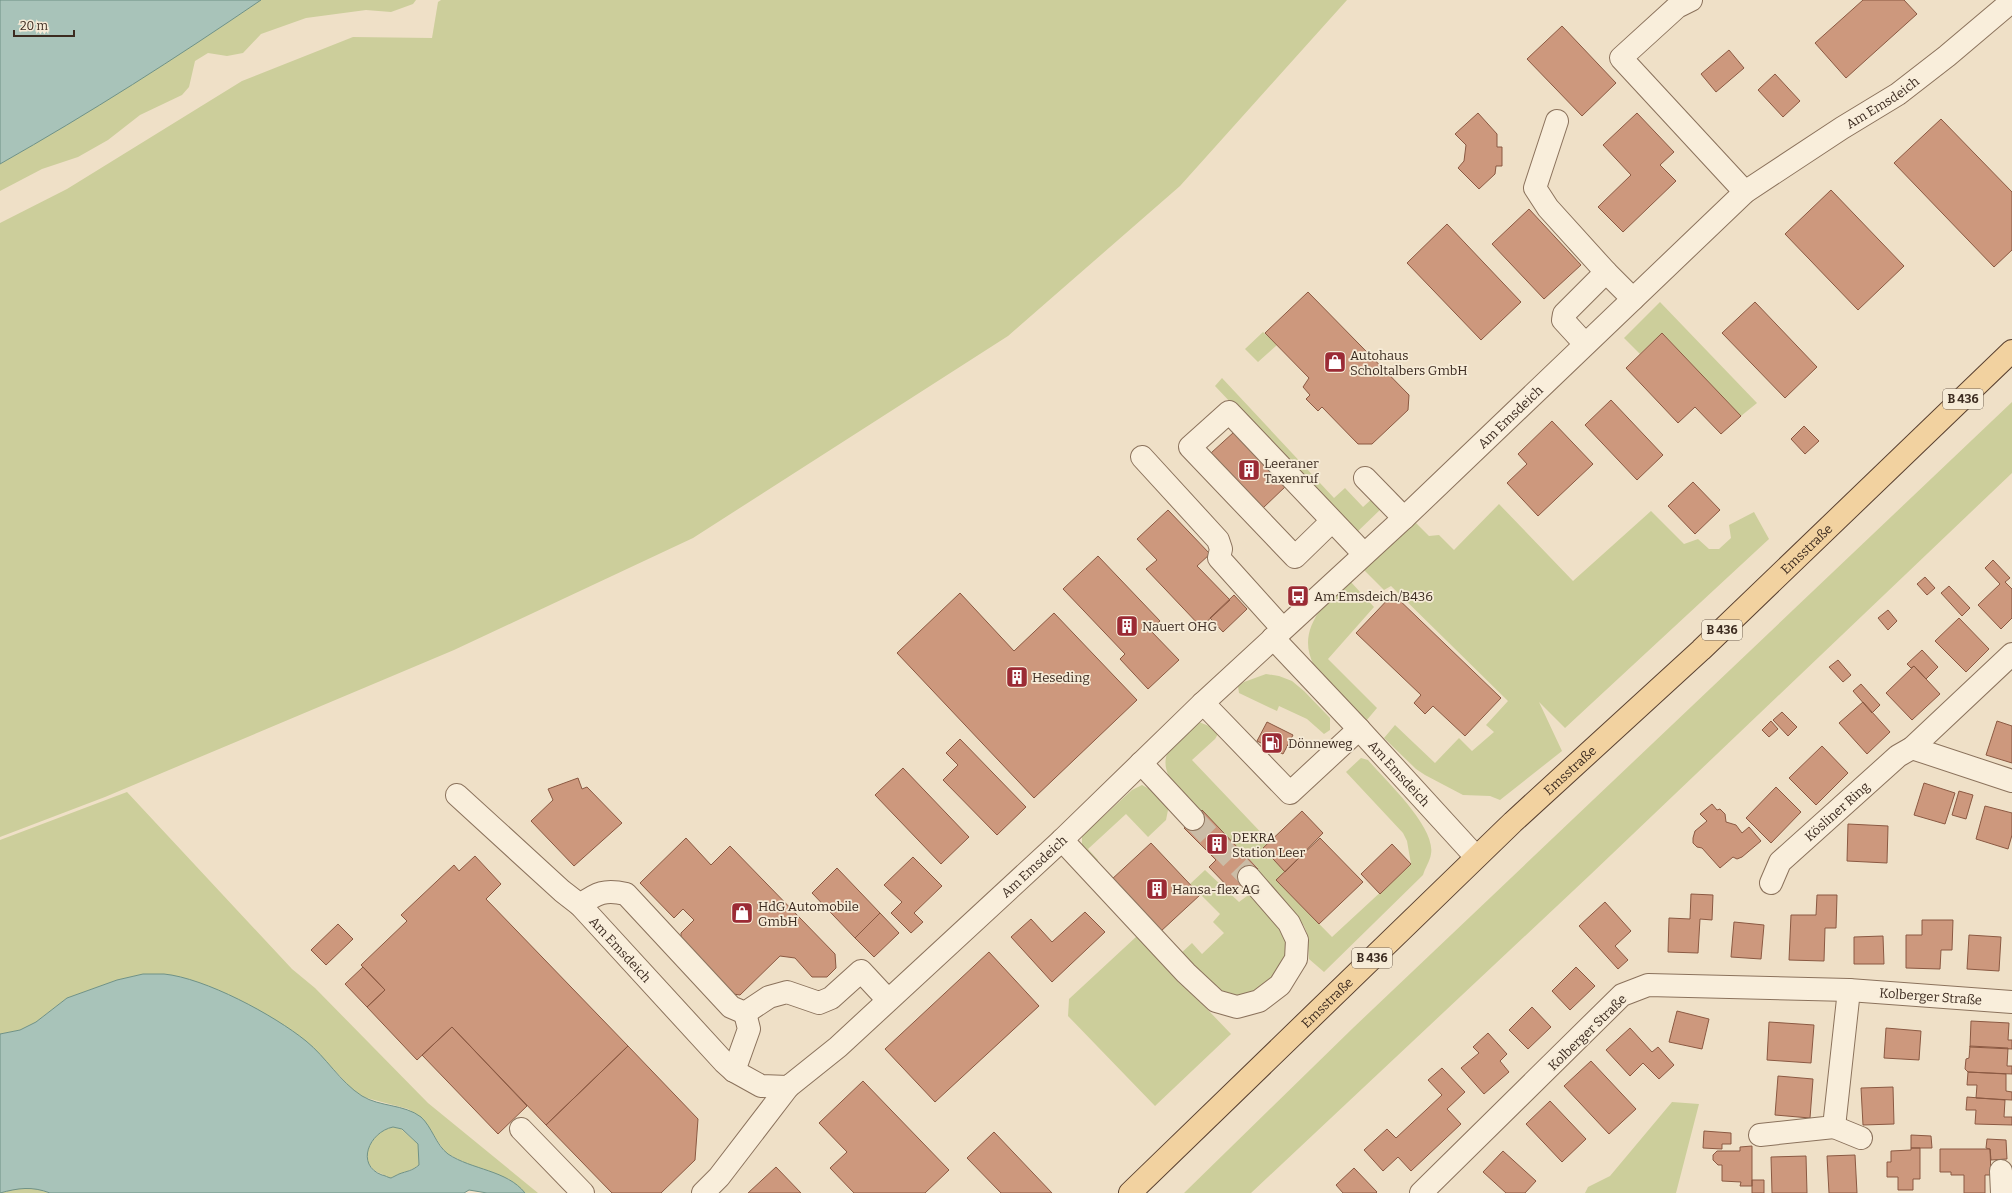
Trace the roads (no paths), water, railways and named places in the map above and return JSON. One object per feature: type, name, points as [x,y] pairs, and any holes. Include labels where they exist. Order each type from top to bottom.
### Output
[{"type":"main road","name":"Emsstraße","points":[[1130,1193],[1476,857],[1701,650],[2012,352]]},
{"type":"street","points":[[1691,0],[1677,7],[1621,58],[1745,192]]},
{"type":"street","name":"Am Emsdeich","points":[[702,1193],[719,1177],[788,1087],[838,1047],[1062,840],[1203,703],[1277,633],[1404,518],[1745,192],[1842,128],[1898,94],[1947,56],[2012,1]]},
{"type":"street","points":[[1557,121],[1535,188],[1548,208],[1632,299]]},
{"type":"street","points":[[1585,344],[1563,320],[1564,314],[1606,272]]},
{"type":"street","points":[[1332,521],[1295,557],[1190,447],[1229,412],[1364,554]]},
{"type":"street","points":[[1142,457],[1218,540],[1221,549],[1219,558],[1277,633]]},
{"type":"street","points":[[1365,478],[1404,518]]},
{"type":"street","name":"Am Emsdeich","points":[[1277,633],[1359,728],[1476,857]]},
{"type":"street","name":"Kösliner Ring","points":[[1771,883],[1780,862],[1898,756],[1912,748],[2012,654]]},
{"type":"street","points":[[1203,703],[1290,793],[1359,728]]},
{"type":"street","points":[[1912,748],[2012,780]]},
{"type":"street","points":[[1141,763],[1187,812]]},
{"type":"street","name":"Am Emsdeich","points":[[457,795],[562,891],[580,905],[718,1056],[734,1071],[761,1086],[788,1087]]},
{"type":"street","points":[[1062,840],[1186,973],[1216,1001],[1237,1007],[1258,1001],[1280,985],[1296,959],[1296,940],[1289,923],[1249,877]]},
{"type":"street","points":[[580,905],[595,894],[613,890],[626,894],[731,1007],[745,1013]]},
{"type":"street","points":[[745,1013],[769,997],[787,992],[819,1003],[831,998],[861,971],[888,1000]]},
{"type":"street","name":"Kolberger Straße","points":[[1421,1193],[1622,995],[1648,985],[1848,990],[2012,1002]]},
{"type":"street","points":[[1834,1127],[1848,990]]},
{"type":"street","points":[[734,1071],[749,1030],[745,1013]]},
{"type":"street","points":[[1760,1135],[1834,1127],[1861,1138]]},
{"type":"street","points":[[521,1129],[583,1193]]},
{"type":"street","points":[[2001,1171],[2002,1193]]},
{"type":"water","points":[[0,0],[261,0],[132,85],[0,164]]},
{"type":"water","points":[[143,974],[164,974],[181,977],[219,990],[258,1009],[306,1041],[347,1084],[362,1096],[369,1100],[407,1110],[421,1117],[440,1146],[448,1154],[468,1164],[509,1179],[518,1185],[525,1193],[487,1193],[469,1190],[464,1193],[50,1193],[37,1189],[25,1188],[0,1193],[0,1034],[20,1030],[36,1022],[67,998],[117,980]],"holes":[[[393,1127],[402,1129],[418,1144],[419,1165],[412,1170],[390,1178],[374,1170],[369,1164],[367,1157],[368,1149],[377,1135],[385,1130]]]},
{"type":"tunnel","points":[[1193,819],[1249,877]]},
{"type":"place","name":"Autohaus Scholtalbers GmbH","points":[[1335,362]]},
{"type":"place","name":"Leeraner Taxenruf","points":[[1249,470]]},
{"type":"place","name":"Am Emsdeich/B436","points":[[1298,596]]},
{"type":"place","name":"Nauert OHG","points":[[1127,626]]},
{"type":"place","name":"Heseding","points":[[1017,677]]},
{"type":"place","name":"Dönneweg","points":[[1272,743]]},
{"type":"place","name":"DEKRA Station Leer","points":[[1217,844]]},
{"type":"place","name":"Hansa-flex AG","points":[[1157,889]]},
{"type":"place","name":"HdG Automobile GmbH","points":[[742,913]]}]
